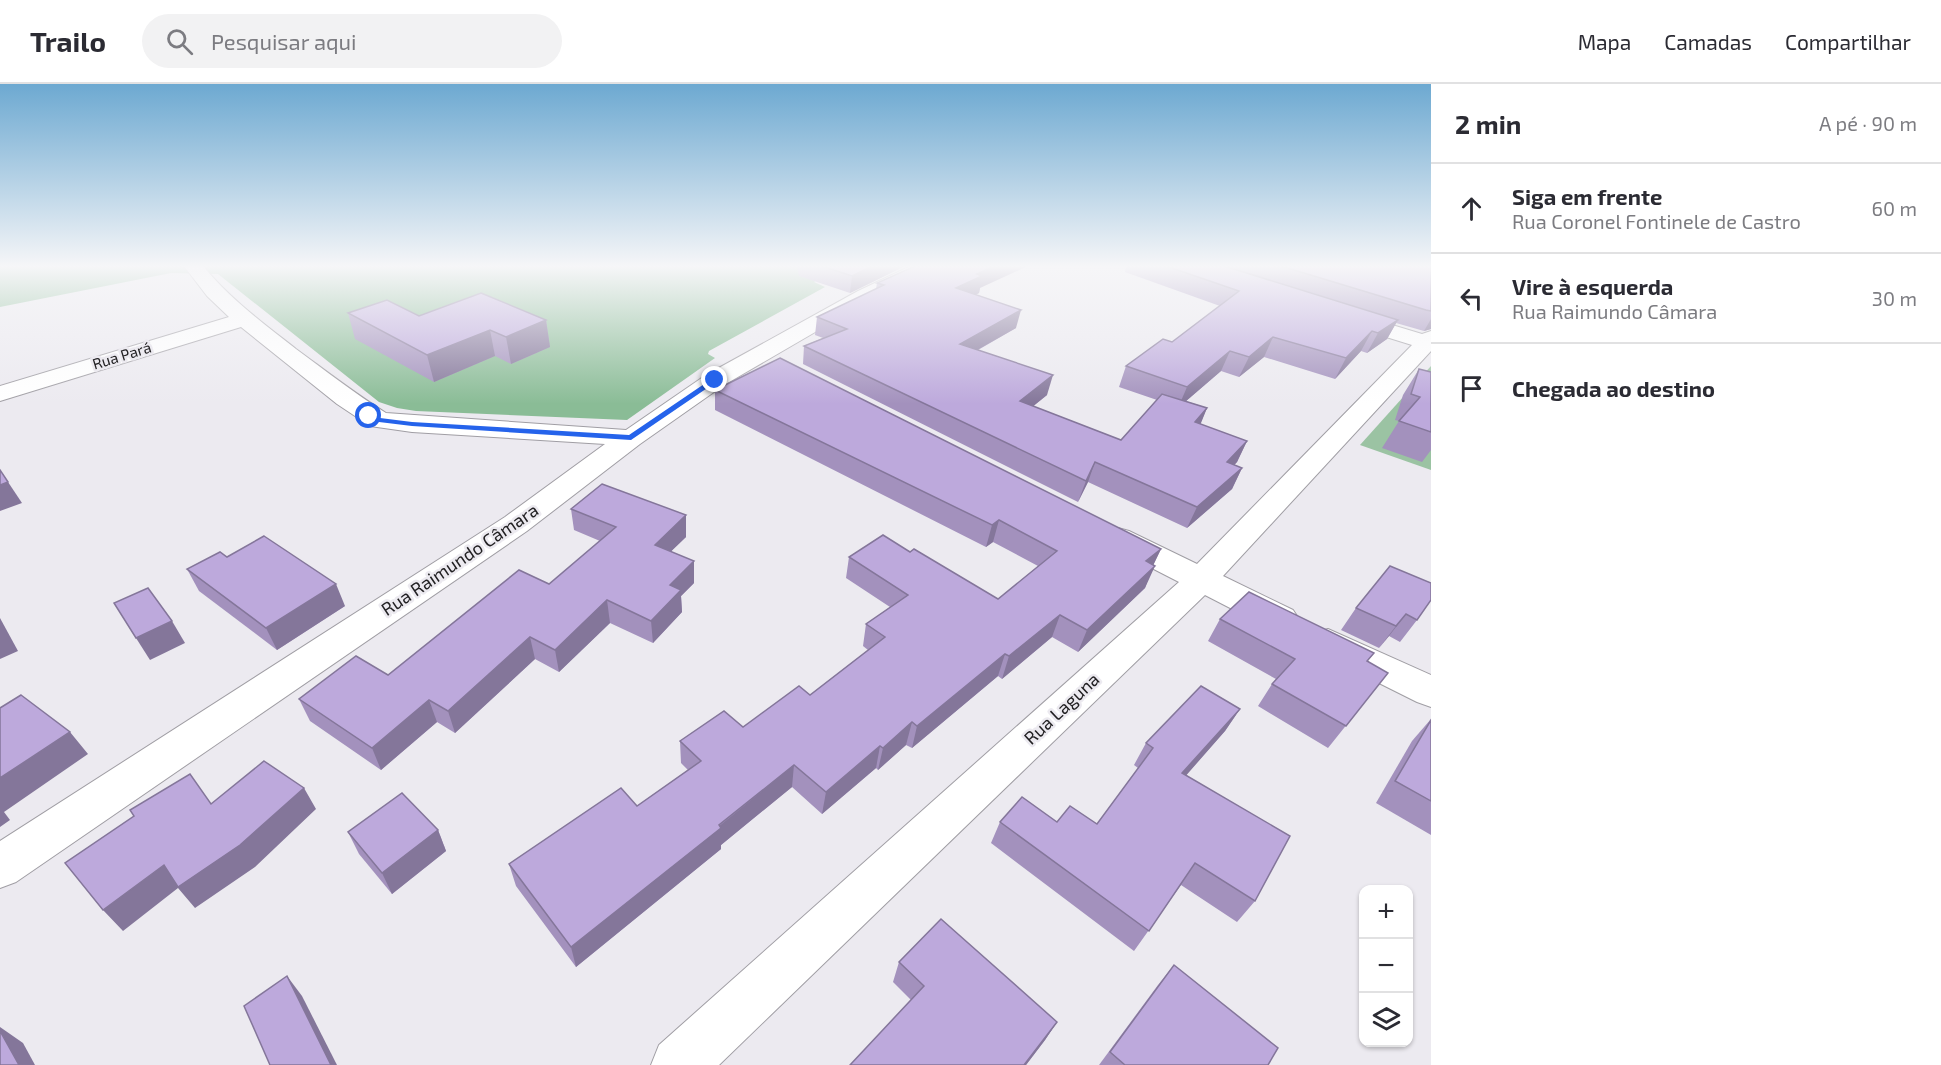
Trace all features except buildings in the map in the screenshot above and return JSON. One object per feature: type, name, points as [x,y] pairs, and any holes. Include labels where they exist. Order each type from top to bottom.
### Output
[{"type":"street","points":[[236,312],[346,399],[379,420],[631,438]]},
{"type":"street","name":"Rua Raimundo Câmara","points":[[0,867],[516,524],[631,438],[715,380],[835,312]]},
{"type":"street","points":[[1330,312],[1429,342]]},
{"type":"street","name":"Rua Pará","points":[[0,394],[244,319]]},
{"type":"street","name":"Rua Laguna","points":[[679,1065],[1201,580],[1429,342]]},
{"type":"street","points":[[758,354],[790,370]]},
{"type":"street","points":[[1095,526],[1431,692]]},
{"type":"green space","points":[[266,312],[780,312],[709,351],[708,354],[715,358],[627,420],[416,411],[379,402]]},
{"type":"green space","points":[[1431,366],[1431,470],[1360,445]]},
{"type":"route","points":[[369,416],[379,420],[412,424],[631,438],[715,380]]}]
